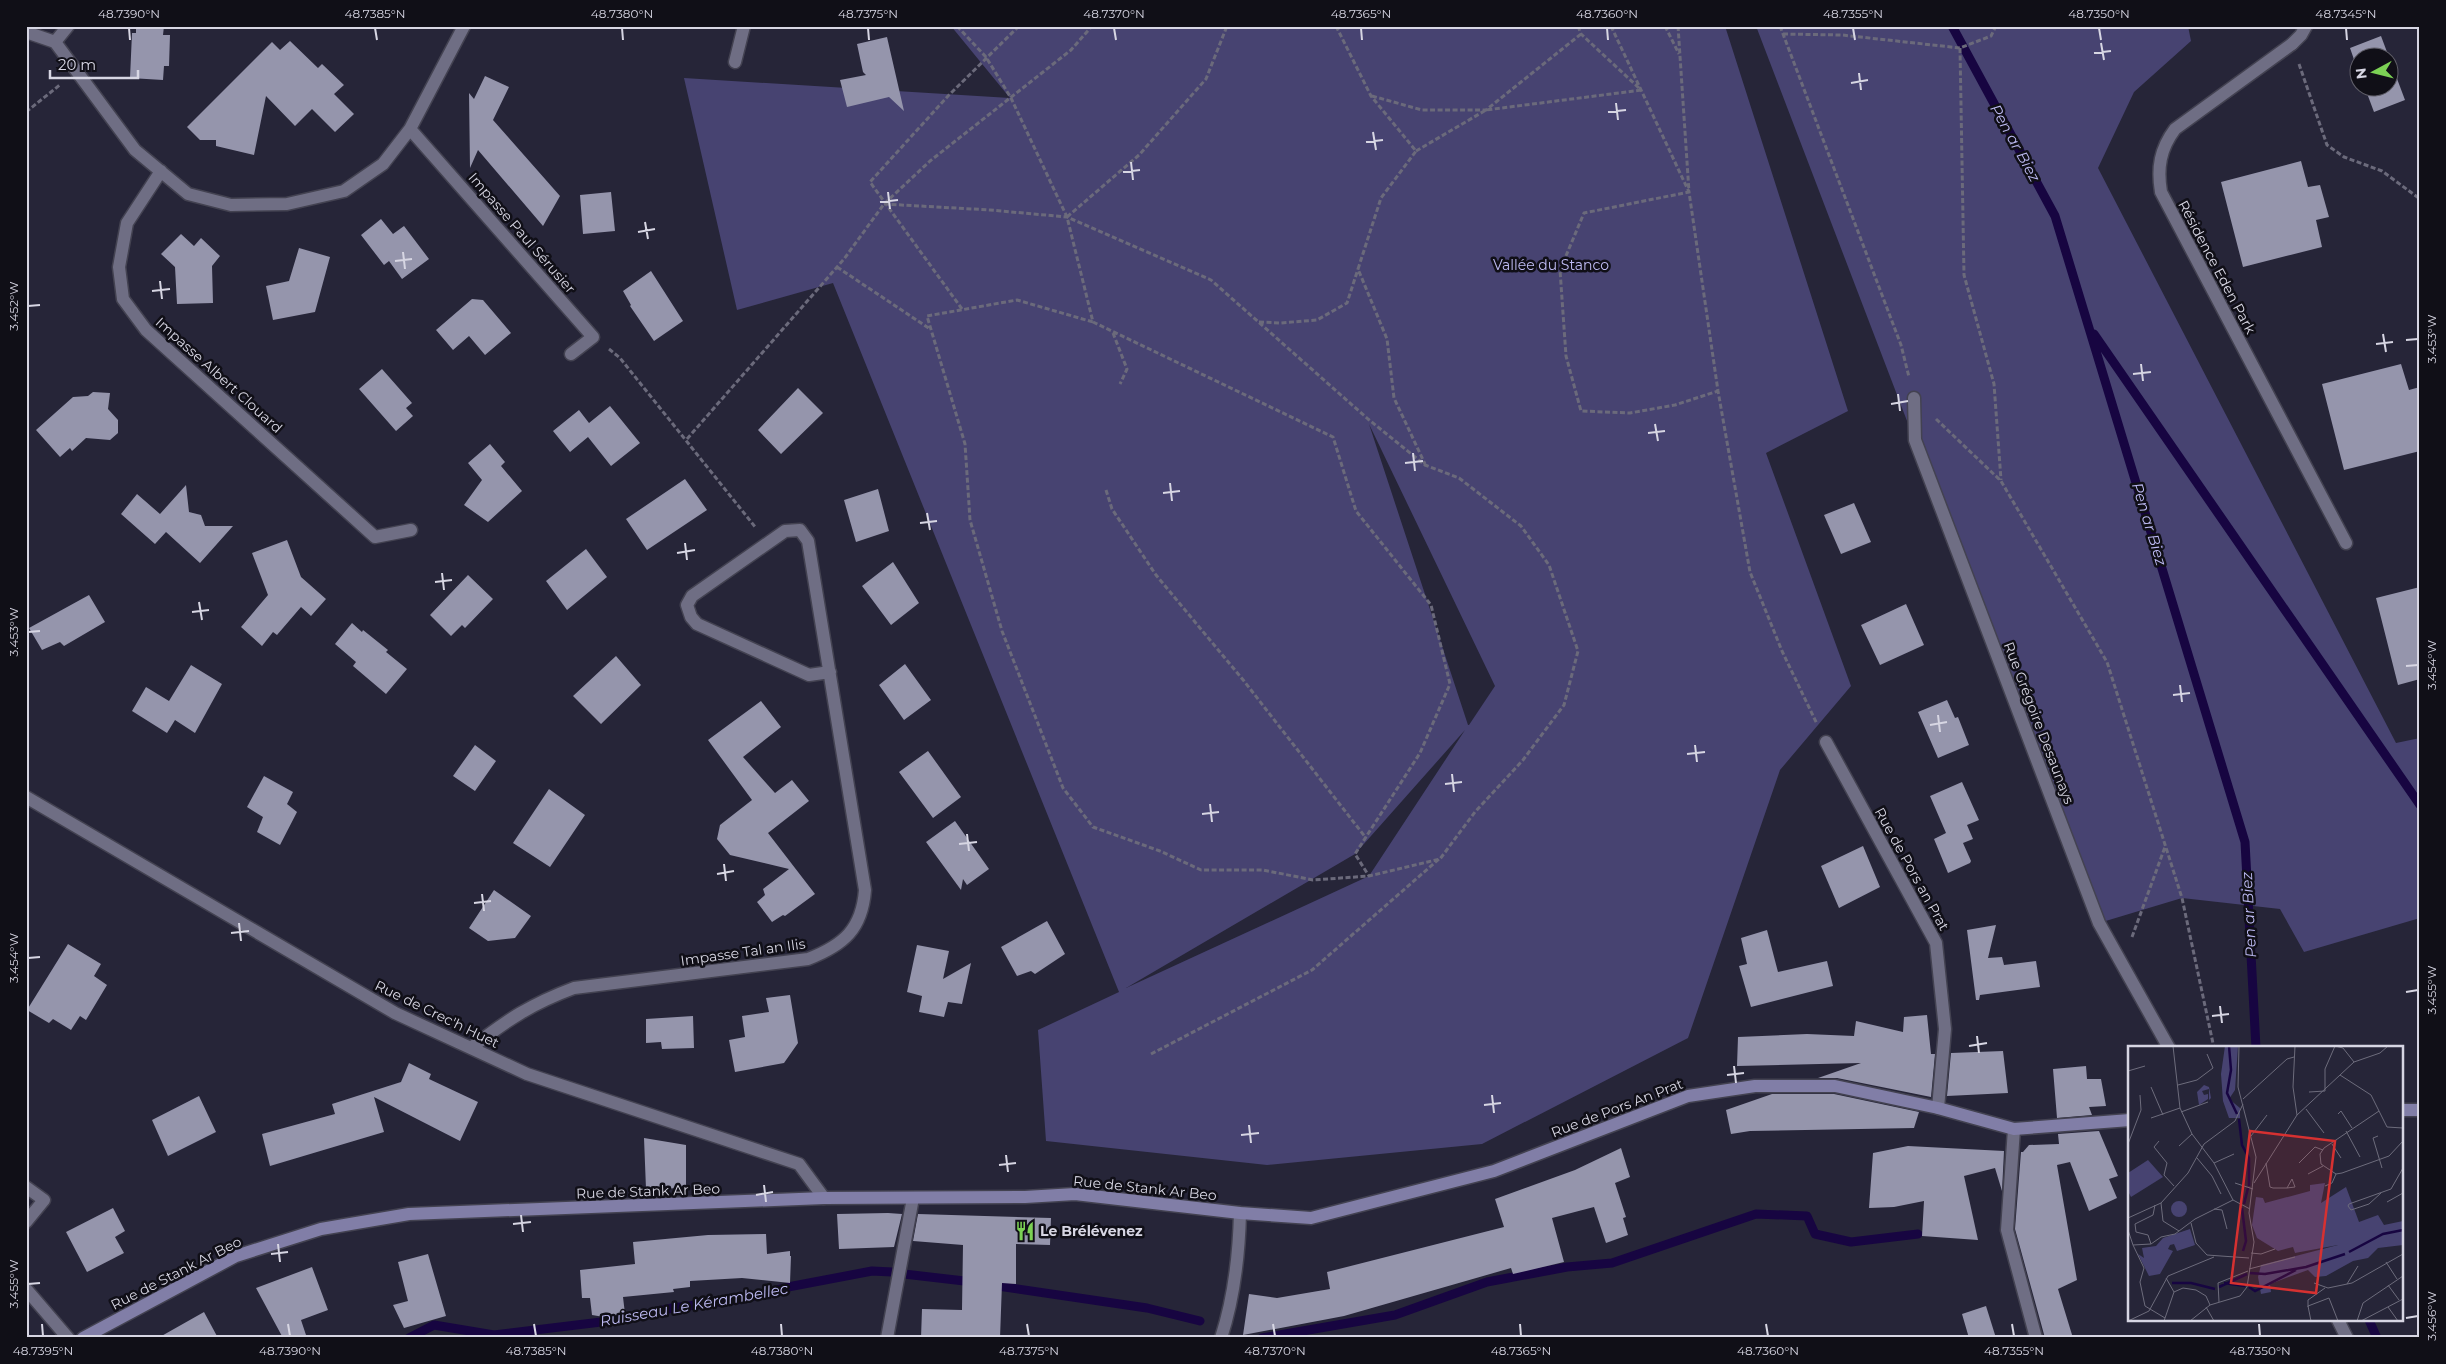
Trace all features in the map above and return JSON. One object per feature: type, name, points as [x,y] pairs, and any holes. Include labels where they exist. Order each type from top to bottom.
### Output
[{"type":"street","points":[[55,42],[68,26]]},
{"type":"street","points":[[26,32],[55,42],[135,150],[188,194],[232,205],[287,204],[344,191],[383,164],[410,129],[464,26]]},
{"type":"street","points":[[735,62],[744,26]]},
{"type":"street","name":"Résidence Eden Park","points":[[2306,26],[2302,35],[2292,44],[2175,130],[2165,143],[2158,176],[2161,192],[2346,543]]},
{"type":"street","name":"Impasse Paul Sérusier","points":[[410,129],[593,337]]},
{"type":"street","name":"Impasse Albert Clouard","points":[[161,171],[127,224],[119,267],[123,299],[146,330],[375,537],[411,530]]},
{"type":"street","points":[[572,354],[593,337]]},
{"type":"street","name":"Rue Grégoire Desaunays","points":[[1914,398],[1915,440],[2099,923],[2168,1046]]},
{"type":"street","name":"Impasse Tal an Ilis","points":[[471,1048],[508,1019],[541,1000],[574,988],[808,959],[827,952],[846,938],[856,926],[864,908],[865,890],[830,672],[808,541],[800,530],[785,530],[692,596],[687,606],[691,617],[697,624],[810,676],[830,672]]},
{"type":"street","name":"Rue de Pors an Prat","points":[[1826,742],[1936,944],[1945,1029],[1938,1108]]},
{"type":"street","name":"Rue de Crec'h Huet","points":[[26,797],[395,1013],[527,1074],[798,1164],[824,1198]]},
{"type":"street","name":"Rue de Pors An Prat","points":[[1240,1213],[1311,1218],[1494,1171],[1688,1096],[1754,1086],[1835,1086],[1938,1108],[2014,1129],[2128,1120]]},
{"type":"street","points":[[2404,1110],[2420,1110]]},
{"type":"street","points":[[2014,1129],[2007,1230],[2036,1338]]},
{"type":"street","points":[[26,1187],[44,1200],[26,1222]]},
{"type":"street","name":"Rue de Stank Ar Beo","points":[[83,1338],[236,1256],[321,1228],[409,1214],[824,1198],[1025,1197],[1075,1194],[1240,1213]]},
{"type":"street","points":[[887,1338],[912,1198]]},
{"type":"street","points":[[1221,1338],[1230,1308],[1239,1244],[1240,1213]]},
{"type":"street","points":[[26,1289],[68,1338]]},
{"type":"street","points":[[2339,1322],[2347,1338]]},
{"type":"path","points":[[957,26],[986,57],[1011,98],[1066,217],[1093,322]]},
{"type":"path","points":[[962,309],[884,204],[870,182],[948,96],[1019,26]]},
{"type":"path","points":[[687,439],[837,267],[884,204],[930,162],[1071,50],[1092,26]]},
{"type":"path","points":[[1066,217],[1139,155],[1206,79],[1227,26]]},
{"type":"path","points":[[1336,26],[1371,96],[1416,151]]},
{"type":"path","points":[[1578,26],[1582,34],[1642,90]]},
{"type":"path","points":[[1611,26],[1689,192]]},
{"type":"path","points":[[1665,26],[1680,57]]},
{"type":"path","points":[[1678,26],[1689,192],[1718,390],[1750,572],[1782,651],[1826,742]]},
{"type":"path","points":[[1780,26],[1901,345],[1914,398],[2001,480],[2108,662],[2182,898],[2214,1046]]},
{"type":"path","points":[[1784,34],[1842,35],[1960,48],[1991,36],[1996,26]]},
{"type":"path","points":[[1259,322],[1280,323],[1317,320],[1347,303],[1382,198],[1416,151],[1486,110],[1582,34]]},
{"type":"path","points":[[2292,44],[2327,145],[2344,157],[2382,170],[2420,199]]},
{"type":"path","points":[[1960,48],[1964,275],[1994,384],[2001,480]]},
{"type":"path","points":[[26,112],[78,71]]},
{"type":"path","points":[[1371,96],[1422,110],[1486,110],[1642,90]]},
{"type":"path","points":[[1689,192],[1584,213],[1560,270],[1566,356],[1582,411],[1630,413],[1675,405],[1718,390]]},
{"type":"path","points":[[884,204],[990,210],[1066,217],[1211,280],[1368,419],[1425,465],[1459,478],[1521,526],[1549,565],[1578,651],[1564,705],[1523,760],[1475,812],[1440,859],[1312,970],[1152,1054]]},
{"type":"path","points":[[837,267],[931,329]]},
{"type":"path","points":[[1358,269],[1387,339],[1394,398],[1425,465]]},
{"type":"path","points":[[1369,876],[1355,854],[1420,753],[1450,684],[1431,605],[1356,510],[1333,437],[1093,322],[1017,300],[927,316],[965,444],[970,520],[1002,631],[1063,788],[1093,827],[1160,851],[1201,870],[1264,870],[1313,880],[1369,876],[1440,859]]},
{"type":"path","points":[[1113,332],[1127,369],[1120,384]]},
{"type":"path","points":[[593,337],[620,358],[687,439],[767,542]]},
{"type":"path","points":[[1106,490],[1112,509],[1156,575],[1244,681],[1366,838]]},
{"type":"path","points":[[2122,964],[2166,846]]},
{"type":"green space","name":"Vallée du Stanco","points":[[951,26],[1725,26],[1848,411],[1766,453],[1851,686],[1780,770],[1688,1038],[1482,1144],[1267,1165],[1046,1141],[1038,1030],[1119,992],[833,283],[737,310],[684,78],[1010,98]],"holes":[[[1369,424],[1495,686],[1469,725],[1468,725]],[[1465,730],[1369,876],[1126,988],[1355,854]]]},
{"type":"green space","points":[[1756,26],[2188,26],[2191,41],[2134,92],[2098,168],[2396,743],[2420,738],[2420,918],[2304,952],[2280,909],[2182,898],[2099,923]]},
{"type":"building","points":[[136,26],[164,26],[163,35],[170,35],[169,66],[164,66],[163,80],[130,78],[132,33],[136,33]]},
{"type":"building","points":[[2381,36],[2386,48],[2350,48]]},
{"type":"building","points":[[887,37],[904,111],[889,97],[847,107],[840,80],[866,75],[863,72],[857,44]]},
{"type":"building","points":[[290,41],[318,68],[322,64],[344,85],[334,94],[354,114],[335,132],[312,109],[295,126],[266,96],[254,155],[216,146],[216,140],[200,140],[187,127],[272,42],[280,50]]},
{"type":"building","points":[[485,76],[509,87],[493,120],[560,196],[543,226],[478,150],[470,168],[469,93],[474,99]]},
{"type":"building","points":[[2398,81],[2405,100],[2374,112],[2369,98],[2398,98]]},
{"type":"building","points":[[2301,161],[2308,187],[2320,185],[2329,217],[2316,220],[2322,247],[2243,267],[2221,182]]},
{"type":"building","points":[[611,192],[615,231],[583,234],[580,195]]},
{"type":"building","points":[[381,219],[393,234],[404,226],[429,259],[402,279],[389,261],[384,265],[361,235]]},
{"type":"building","points":[[181,234],[194,246],[201,238],[220,256],[212,266],[213,303],[177,304],[175,267],[161,254]]},
{"type":"building","points":[[299,248],[330,257],[315,312],[273,320],[266,286],[289,281]]},
{"type":"building","points":[[651,271],[683,321],[654,341],[630,306],[623,291]]},
{"type":"building","points":[[472,299],[483,300],[511,333],[485,355],[469,336],[453,350],[436,330]]},
{"type":"building","points":[[2401,364],[2409,390],[2420,387],[2420,451],[2344,470],[2322,384]]},
{"type":"building","points":[[382,369],[412,403],[406,408],[413,416],[396,431],[359,389]]},
{"type":"building","points":[[798,388],[823,413],[781,454],[758,430]]},
{"type":"building","points":[[93,392],[110,393],[108,409],[118,420],[118,433],[110,440],[86,438],[72,451],[70,448],[60,457],[36,430],[73,397],[88,396]]},
{"type":"building","points":[[610,406],[640,443],[611,466],[588,437],[570,452],[553,431],[579,410],[589,423]]},
{"type":"building","points":[[490,444],[505,462],[501,466],[522,491],[488,522],[464,505],[482,480],[468,463]]},
{"type":"building","points":[[685,479],[707,510],[647,550],[626,519]]},
{"type":"building","points":[[186,485],[189,512],[201,515],[205,526],[233,526],[200,563],[166,532],[155,544],[121,514],[137,494],[160,514]]},
{"type":"building","points":[[878,489],[889,531],[856,542],[844,500]]},
{"type":"building","points":[[1854,503],[1871,542],[1841,554],[1824,515]]},
{"type":"building","points":[[287,540],[301,577],[326,599],[311,616],[301,607],[277,635],[273,632],[262,646],[241,627],[268,595],[252,553]]},
{"type":"building","points":[[586,549],[607,577],[567,610],[546,581]]},
{"type":"building","points":[[893,562],[919,603],[891,625],[862,586]]},
{"type":"building","points":[[468,575],[493,599],[465,628],[462,625],[451,636],[430,615]]},
{"type":"building","points":[[2420,587],[2420,679],[2398,685],[2376,598]]},
{"type":"building","points":[[89,595],[105,622],[64,646],[60,642],[42,650],[29,628]]},
{"type":"building","points":[[1906,604],[1924,645],[1880,665],[1861,625]]},
{"type":"building","points":[[352,623],[388,650],[386,652],[407,669],[386,694],[353,666],[356,662],[335,644]]},
{"type":"building","points":[[616,656],[641,685],[601,724],[573,696]]},
{"type":"building","points":[[905,664],[931,700],[904,720],[879,685]]},
{"type":"building","points":[[191,665],[222,684],[195,733],[175,720],[167,733],[132,711],[146,687],[169,701]]},
{"type":"building","points":[[1947,700],[1955,718],[1958,717],[1969,745],[1938,758],[1918,712]]},
{"type":"building","points":[[761,701],[781,727],[743,757],[775,793],[792,780],[809,801],[768,833],[815,894],[785,916],[783,915],[772,922],[757,902],[765,895],[763,889],[789,869],[730,855],[717,839],[720,825],[752,800],[708,740]]},
{"type":"building","points":[[475,745],[496,761],[475,791],[453,776]]},
{"type":"building","points":[[928,751],[961,797],[933,818],[899,772]]},
{"type":"building","points":[[264,776],[293,792],[287,804],[297,812],[280,845],[257,832],[263,817],[247,807]]},
{"type":"building","points":[[1962,782],[1979,820],[1967,825],[1973,839],[1963,843],[1971,861],[1970,863],[1948,873],[1934,839],[1946,833],[1930,796]]},
{"type":"building","points":[[549,789],[585,815],[550,867],[513,843]]},
{"type":"building","points":[[955,821],[989,869],[967,885],[963,879],[961,890],[926,842]]},
{"type":"building","points":[[1863,846],[1880,887],[1839,908],[1821,866]]},
{"type":"building","points":[[494,890],[531,916],[515,938],[488,941],[469,928]]},
{"type":"building","points":[[1047,921],[1065,954],[1035,974],[1031,971],[1017,976],[1001,947]]},
{"type":"building","points":[[1996,925],[1988,958],[2002,957],[2004,965],[2036,961],[2040,987],[1980,995],[1979,1000],[1976,1000],[1967,930]]},
{"type":"building","points":[[1767,930],[1778,972],[1827,961],[1833,986],[1751,1007],[1739,966],[1747,964],[1741,938]]},
{"type":"building","points":[[68,944],[101,964],[94,976],[107,985],[86,1020],[80,1016],[71,1030],[53,1019],[49,1023],[27,1010]]},
{"type":"building","points":[[917,945],[949,951],[943,979],[971,963],[962,1004],[948,1002],[944,1017],[919,1012],[922,996],[907,992]]},
{"type":"building","points":[[790,995],[798,1043],[784,1063],[735,1072],[729,1040],[745,1037],[742,1016],[769,1012],[766,998]]},
{"type":"building","points":[[1927,1015],[1931,1054],[1935,1054],[1931,1097],[1837,1078],[1818,1078],[1861,1063],[1737,1066],[1738,1037],[1807,1034],[1854,1036],[1856,1021],[1903,1032],[1904,1017]]},
{"type":"building","points":[[693,1016],[694,1048],[662,1049],[661,1042],[646,1043],[646,1019]]},
{"type":"building","points":[[2003,1051],[2008,1093],[1947,1096],[1951,1053]]},
{"type":"building","points":[[409,1063],[431,1074],[429,1079],[478,1102],[460,1141],[374,1097],[384,1132],[270,1166],[262,1134],[335,1114],[332,1104],[401,1082]]},
{"type":"building","points":[[2086,1066],[2087,1079],[2101,1079],[2106,1106],[2089,1107],[2092,1115],[2057,1118],[2053,1069]]},
{"type":"building","points":[[1772,1094],[1834,1094],[1919,1112],[1914,1128],[1750,1131],[1731,1134],[1726,1110]]},
{"type":"building","points":[[199,1096],[216,1132],[168,1156],[152,1120]]},
{"type":"building","points":[[2099,1131],[2118,1176],[2109,1179],[2117,1198],[2089,1211],[2070,1162],[2057,1165],[2077,1280],[2058,1289],[2073,1338],[2045,1338],[2015,1229],[2021,1152],[2029,1145],[2059,1144],[2058,1134]]},
{"type":"building","points":[[644,1138],[686,1145],[686,1188],[646,1189]]},
{"type":"building","points":[[1908,1146],[2004,1151],[2002,1191],[1995,1168],[1964,1176],[1978,1240],[1922,1236],[1924,1201],[1894,1207],[1869,1208],[1873,1153]]},
{"type":"building","points":[[1621,1148],[1630,1177],[1615,1183],[1626,1217],[1623,1218],[1628,1235],[1606,1243],[1594,1207],[1552,1218],[1564,1262],[1513,1274],[1511,1268],[1344,1316],[1243,1335],[1249,1294],[1277,1298],[1330,1289],[1327,1272],[1504,1227],[1495,1199],[1575,1170]]},
{"type":"building","points":[[113,1208],[125,1231],[115,1237],[124,1253],[87,1272],[66,1232]]},
{"type":"building","points":[[837,1214],[902,1214],[894,1247],[839,1249]]},
{"type":"building","points":[[918,1214],[1051,1218],[1050,1245],[1016,1244],[1016,1284],[1002,1283],[1000,1338],[921,1338],[922,1309],[962,1310],[963,1245],[913,1241]]},
{"type":"building","points":[[766,1234],[767,1254],[790,1251],[790,1283],[742,1278],[690,1281],[690,1287],[673,1289],[674,1292],[623,1297],[625,1314],[604,1317],[592,1315],[590,1298],[582,1298],[580,1270],[635,1264],[633,1242],[708,1235]]},
{"type":"building","points":[[428,1254],[446,1316],[404,1328],[393,1305],[408,1301],[398,1262]]},
{"type":"building","points":[[312,1267],[328,1310],[301,1320],[307,1338],[283,1338],[256,1288]]},
{"type":"building","points":[[1986,1306],[1996,1338],[1969,1338],[1962,1314]]},
{"type":"building","points":[[204,1312],[218,1338],[158,1338]]},
{"type":"waterway","name":"Pen ar Biez","points":[[1952,26],[2055,216],[2245,842],[2256,1046]]},
{"type":"waterway","points":[[2094,334],[2420,805]]},
{"type":"waterway","name":"Ruisseau Le Kérambellec","points":[[1262,1338],[1395,1315],[1487,1282],[1567,1267],[1612,1263],[1756,1214],[1807,1216],[1815,1234],[1851,1242],[1918,1234]]},
{"type":"waterway","name":"Ruisseau Le Kérambellec","points":[[409,1338],[434,1325],[494,1335],[626,1319],[672,1308],[743,1299],[788,1287],[872,1271],[892,1272]]},
{"type":"waterway","name":"Ruisseau Le Kérambellec","points":[[904,1274],[973,1282]]},
{"type":"waterway","name":"Ruisseau Le Kérambellec","points":[[991,1285],[1147,1308],[1200,1321]]},
{"type":"waterway","name":"Pen ar Biez","points":[[2370,1322],[2377,1338]]},
{"type":"place","name":"Le Brélévenez","points":[[1025,1231]]}]
